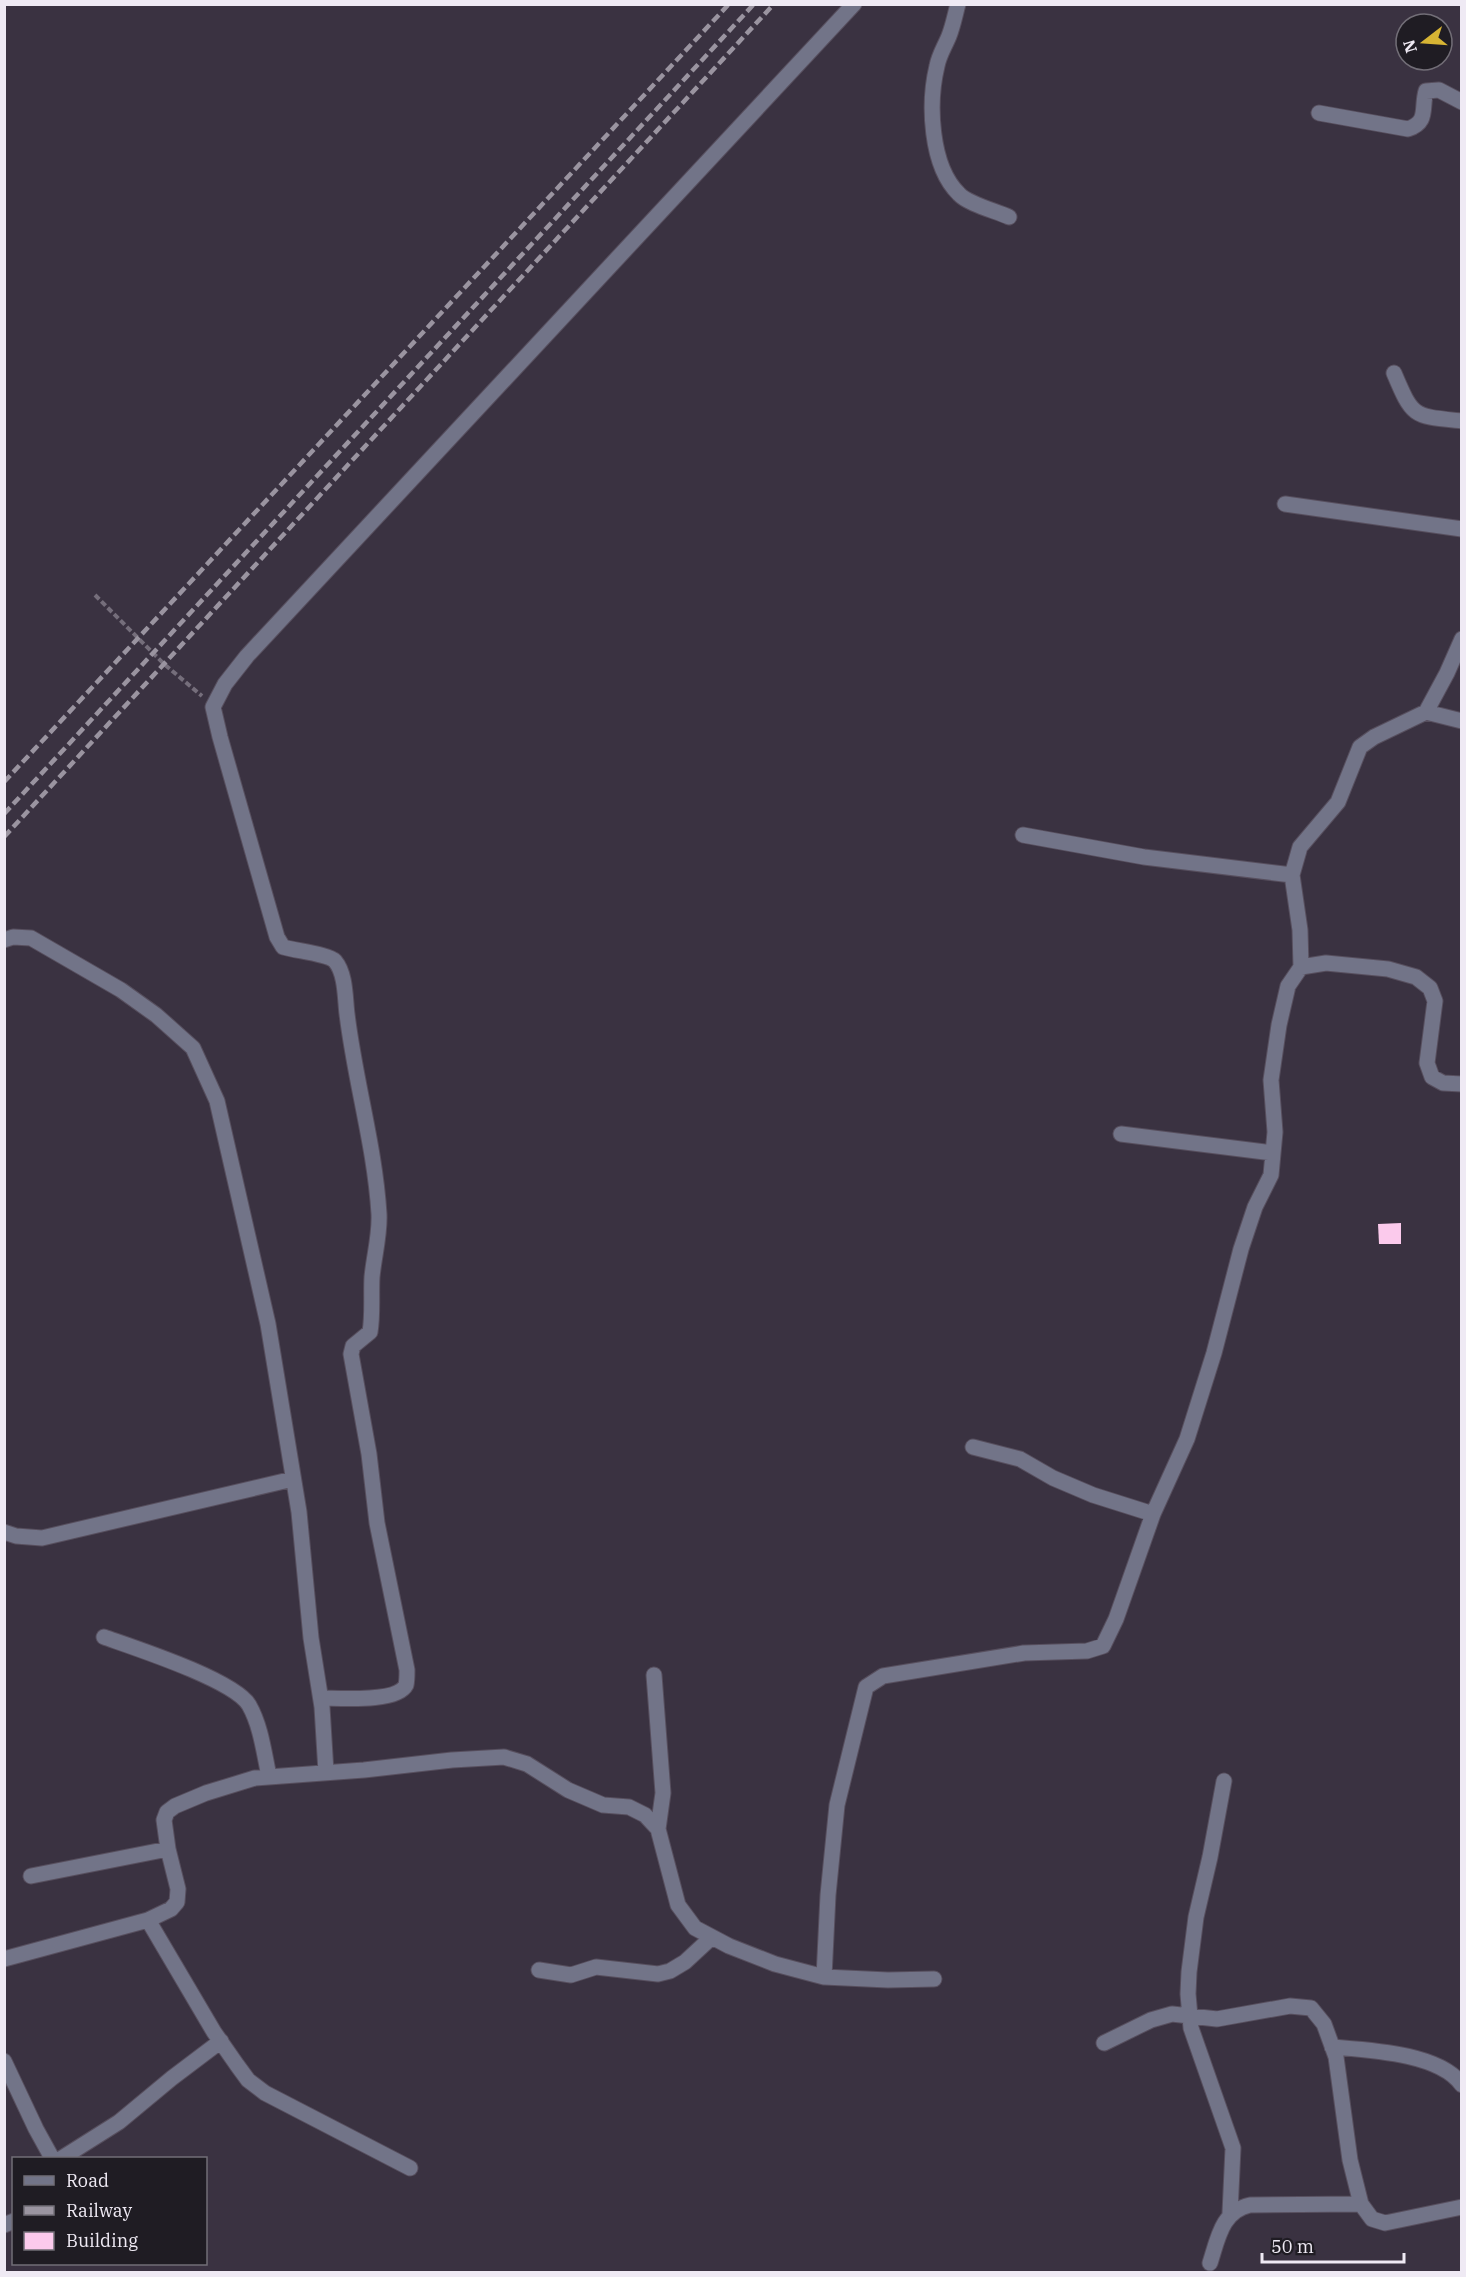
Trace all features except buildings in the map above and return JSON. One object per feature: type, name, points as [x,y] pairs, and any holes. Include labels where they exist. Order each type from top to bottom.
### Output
[{"type":"street","points":[[321,1698],[372,1698],[400,1691],[406,1684],[407,1670],[377,1523],[369,1454],[351,1354],[353,1346],[370,1332],[372,1277],[377,1252],[379,1215],[371,1153],[352,1056],[342,978],[336,962],[326,955],[300,952],[283,947],[278,937],[213,706],[225,684],[247,656],[854,4]]},
{"type":"street","points":[[958,4],[933,81],[932,120],[939,159],[950,184],[960,196],[1009,217]]},
{"type":"street","points":[[1319,113],[1408,129],[1418,126],[1423,119],[1426,91],[1439,90],[1461,102]]},
{"type":"street","points":[[1394,373],[1406,403],[1414,412],[1422,416],[1461,421]]},
{"type":"street","points":[[1285,504],[1461,529]]},
{"type":"street","points":[[824,1977],[828,1895],[837,1805],[866,1687],[884,1676],[1024,1653],[1087,1651],[1103,1646],[1116,1619],[1153,1514],[1187,1439],[1214,1353],[1248,1228],[1255,1207],[1271,1175],[1275,1132],[1271,1080],[1279,1025],[1288,986],[1301,967],[1300,930],[1292,875],[1300,847],[1338,802],[1360,747],[1374,737],[1426,712],[1447,673],[1461,639]]},
{"type":"street","points":[[1426,712],[1461,721]]},
{"type":"street","points":[[1023,835],[1144,857],[1292,875]]},
{"type":"street","points":[[4,940],[13,937],[31,938],[121,990],[147,1009],[192,1048],[217,1101],[268,1324],[299,1512],[311,1638],[321,1698],[326,1772]]},
{"type":"street","points":[[1301,967],[1326,963],[1388,969],[1416,976],[1430,988],[1435,1001],[1427,1063],[1432,1077],[1443,1083],[1461,1083]]},
{"type":"street","points":[[1121,1134],[1273,1153]]},
{"type":"street","points":[[973,1447],[1020,1459],[1053,1478],[1094,1495],[1153,1514]]},
{"type":"street","points":[[4,1532],[16,1536],[42,1538],[293,1479]]},
{"type":"street","points":[[104,1637],[160,1657],[233,1689],[248,1703],[256,1719],[269,1776]]},
{"type":"street","points":[[654,1675],[663,1793],[658,1829],[678,1905],[694,1928],[775,1964],[824,1977],[888,1980],[934,1979]]},
{"type":"street","points":[[4,1959],[148,1920],[171,1909],[177,1902],[178,1889],[168,1849],[164,1820],[167,1812],[206,1792],[255,1778],[504,1757],[527,1764],[568,1790],[603,1804],[629,1807],[645,1815],[658,1829]]},
{"type":"street","points":[[1210,2263],[1220,2232],[1230,2213],[1233,2148],[1201,2059],[1189,2016],[1189,1972],[1196,1917],[1224,1781]]},
{"type":"street","points":[[31,1876],[168,1849]]},
{"type":"street","points":[[148,1920],[221,2041],[248,2080],[265,2093],[410,2168]]},
{"type":"street","points":[[539,1970],[571,1975],[596,1967],[658,1974],[685,1962],[712,1937]]},
{"type":"street","points":[[1104,2043],[1151,2020],[1172,2014],[1217,2019],[1290,2006],[1311,2008],[1324,2024],[1336,2056],[1350,2160],[1361,2204],[1372,2219],[1385,2223],[1461,2207]]},
{"type":"street","points":[[64,2157],[119,2122],[221,2041]]},
{"type":"street","points":[[1332,2047],[1393,2052],[1438,2066],[1457,2079],[1461,2085]]},
{"type":"street","points":[[4,2061],[51,2157]]},
{"type":"street","points":[[1230,2213],[1239,2207],[1250,2205],[1361,2204]]},
{"type":"path","points":[[95,595],[164,664],[213,706]]},
{"type":"railway","points":[[4,782],[729,4]]},
{"type":"railway","points":[[4,814],[754,4]]},
{"type":"railway","points":[[4,837],[774,4]]}]
